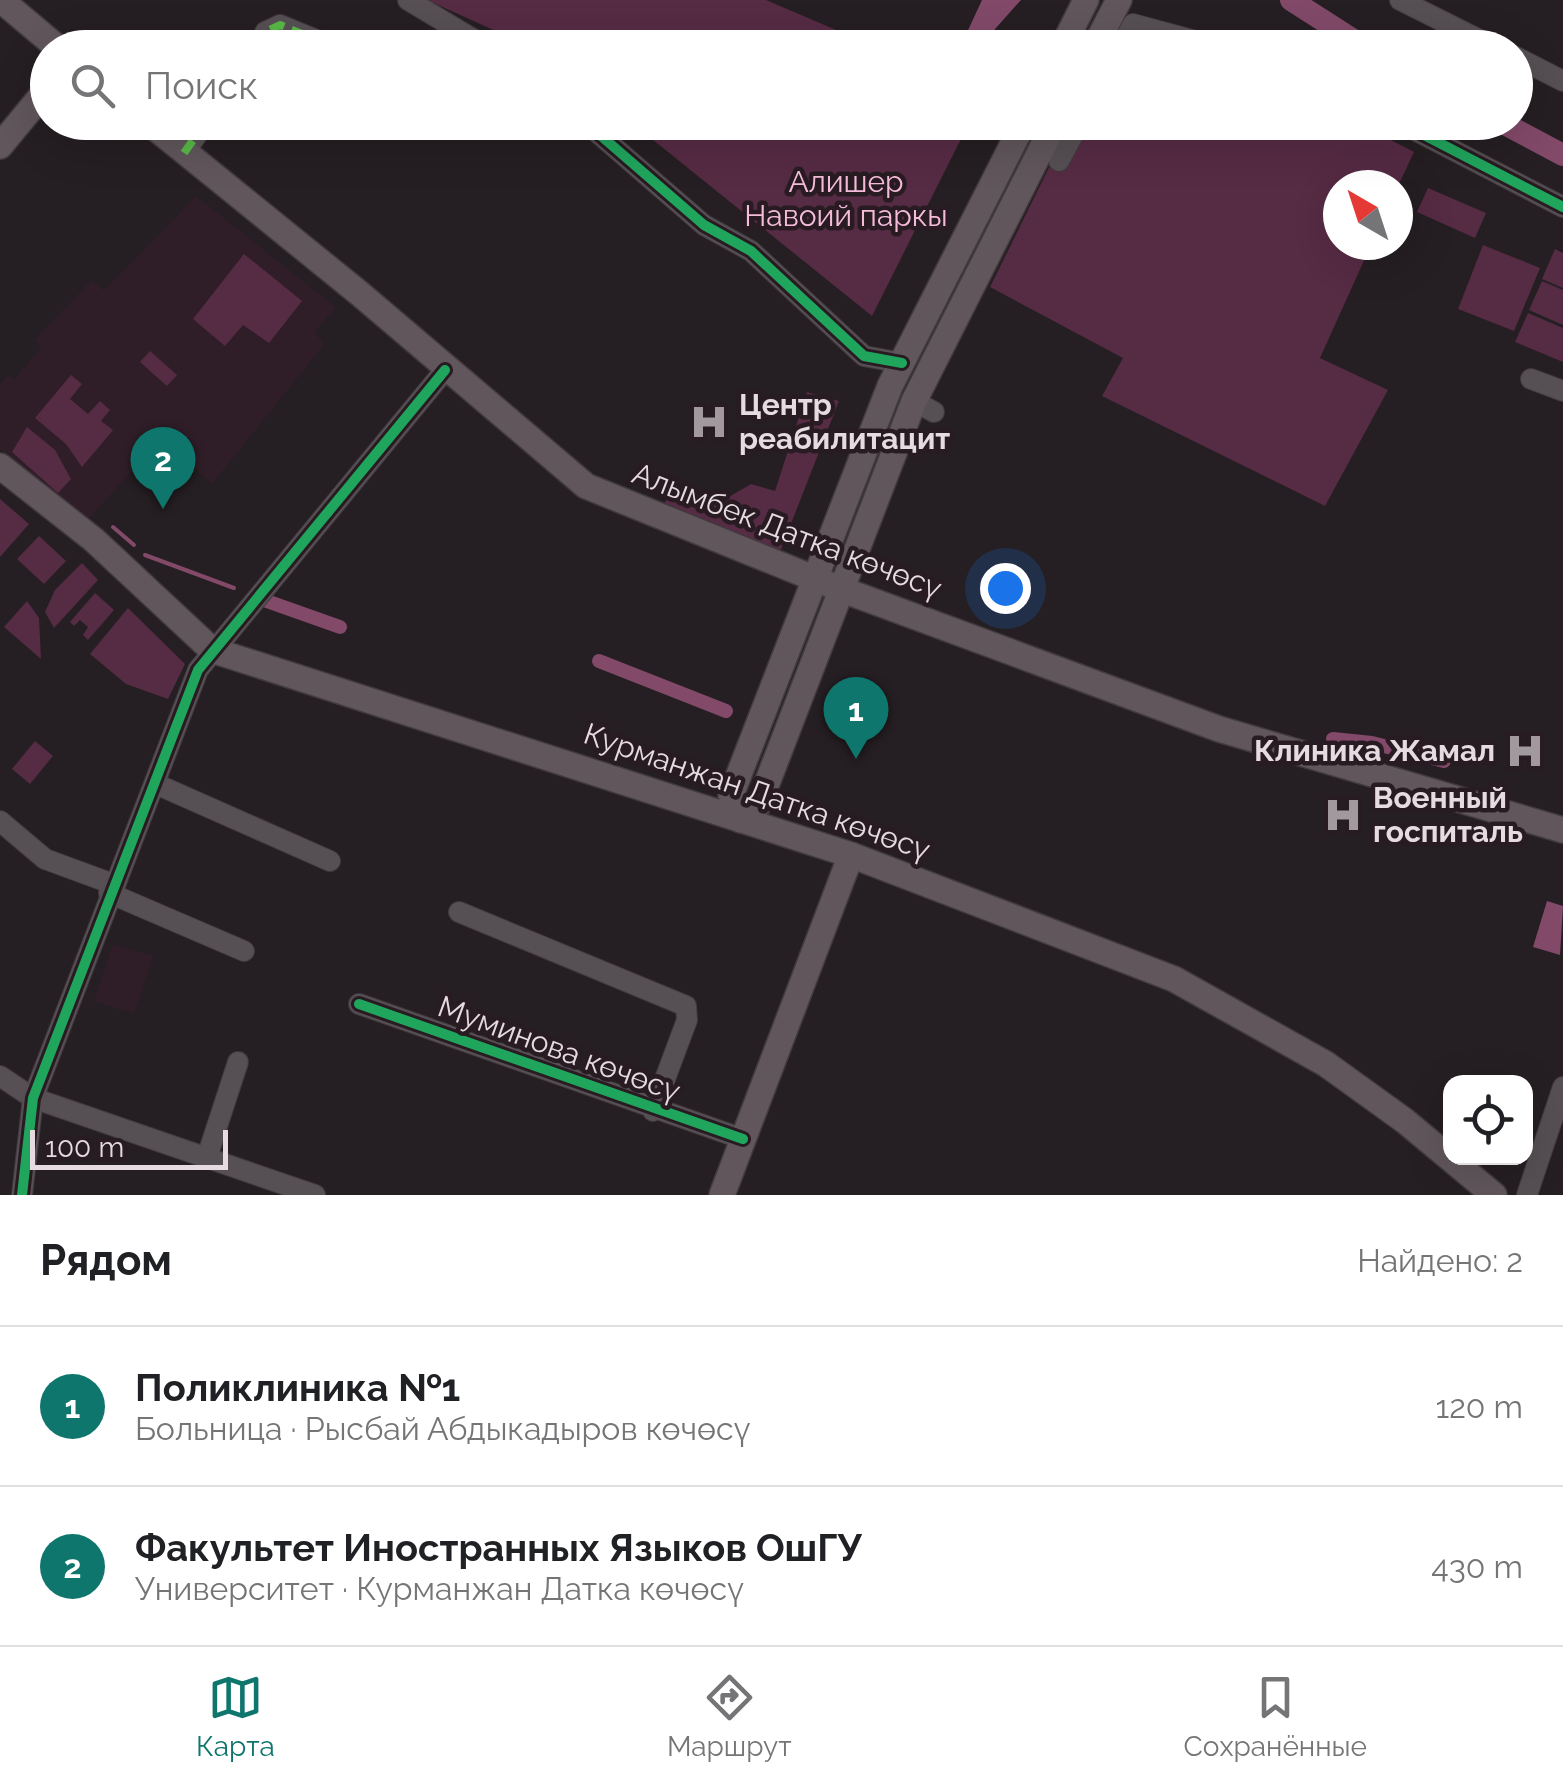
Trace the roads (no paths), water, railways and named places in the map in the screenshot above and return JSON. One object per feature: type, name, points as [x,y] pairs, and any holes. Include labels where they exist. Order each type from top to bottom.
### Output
[{"type":"main road","points":[[2,0],[37,30]]},
{"type":"main road","points":[[1071,30],[1086,0]]},
{"type":"main road","points":[[1103,30],[1119,0]]},
{"type":"main road","points":[[0,146],[30,110]]},
{"type":"main road","name":"Алымбек Датка көчөсү","points":[[168,140],[359,293],[586,486],[843,590],[1219,729],[1563,830]]},
{"type":"main road","points":[[1016,140],[929,339],[924,406],[843,590],[758,804],[742,820],[731,795],[813,577],[902,363],[929,339],[1045,140]]},
{"type":"main road","name":"Курманжан Датка көчөсү","points":[[0,466],[94,540],[212,650],[851,855],[1212,996],[1326,1064],[1405,1121],[1494,1195]]},
{"type":"main road","points":[[722,1195],[851,855]]},
{"type":"street","points":[[408,0],[458,30]]},
{"type":"street","points":[[1400,0],[1460,30]]},
{"type":"street","points":[[1129,30],[1132,24],[1154,30]]},
{"type":"street","points":[[269,30],[280,25],[292,30]]},
{"type":"street","points":[[1533,66],[1563,81]]},
{"type":"street","points":[[184,154],[194,140]]},
{"type":"street","points":[[606,140],[704,226],[752,251],[864,356],[902,363]]},
{"type":"street","points":[[1059,161],[1070,140]]},
{"type":"street","points":[[1433,140],[1563,207]]},
{"type":"street","points":[[18,1190],[34,1098],[198,670],[446,370]]},
{"type":"street","points":[[1530,379],[1563,391]]},
{"type":"street","points":[[156,784],[330,862]]},
{"type":"street","points":[[0,821],[44,859],[244,951]]},
{"type":"street","name":"Муминова көчөсү","points":[[459,912],[686,1006],[687,1020],[653,1111]]},
{"type":"street","name":"Муминова көчөсү","points":[[359,1004],[743,1140]]},
{"type":"street","points":[[207,1157],[238,1062]]},
{"type":"street","points":[[0,1076],[34,1098],[315,1195]]},
{"type":"street","points":[[1526,1195],[1563,1088]]},
{"type":"waterway","points":[[1291,0],[1338,30]]},
{"type":"waterway","points":[[1533,139],[1563,155]]},
{"type":"waterway","points":[[113,527],[134,545]]},
{"type":"waterway","points":[[145,555],[234,588]]},
{"type":"waterway","points":[[261,599],[340,627]]},
{"type":"waterway","points":[[599,661],[726,711]]},
{"type":"waterway","points":[[1333,739],[1372,743],[1444,761]]},
{"type":"place","name":"Центр реабилитацит","points":[[709,422]]},
{"type":"place","name":"Факультет Иностранных Языков ОшГУ","points":[[163,509]]},
{"type":"place","name":"Клиника Жамал","points":[[1525,751]]},
{"type":"place","name":"Поликлиника №1","points":[[856,759]]},
{"type":"place","name":"Военный госпиталь","points":[[1343,815]]},
{"type":"park label","name":"Алишер Навоий паркы","points":[[846,199]]}]
